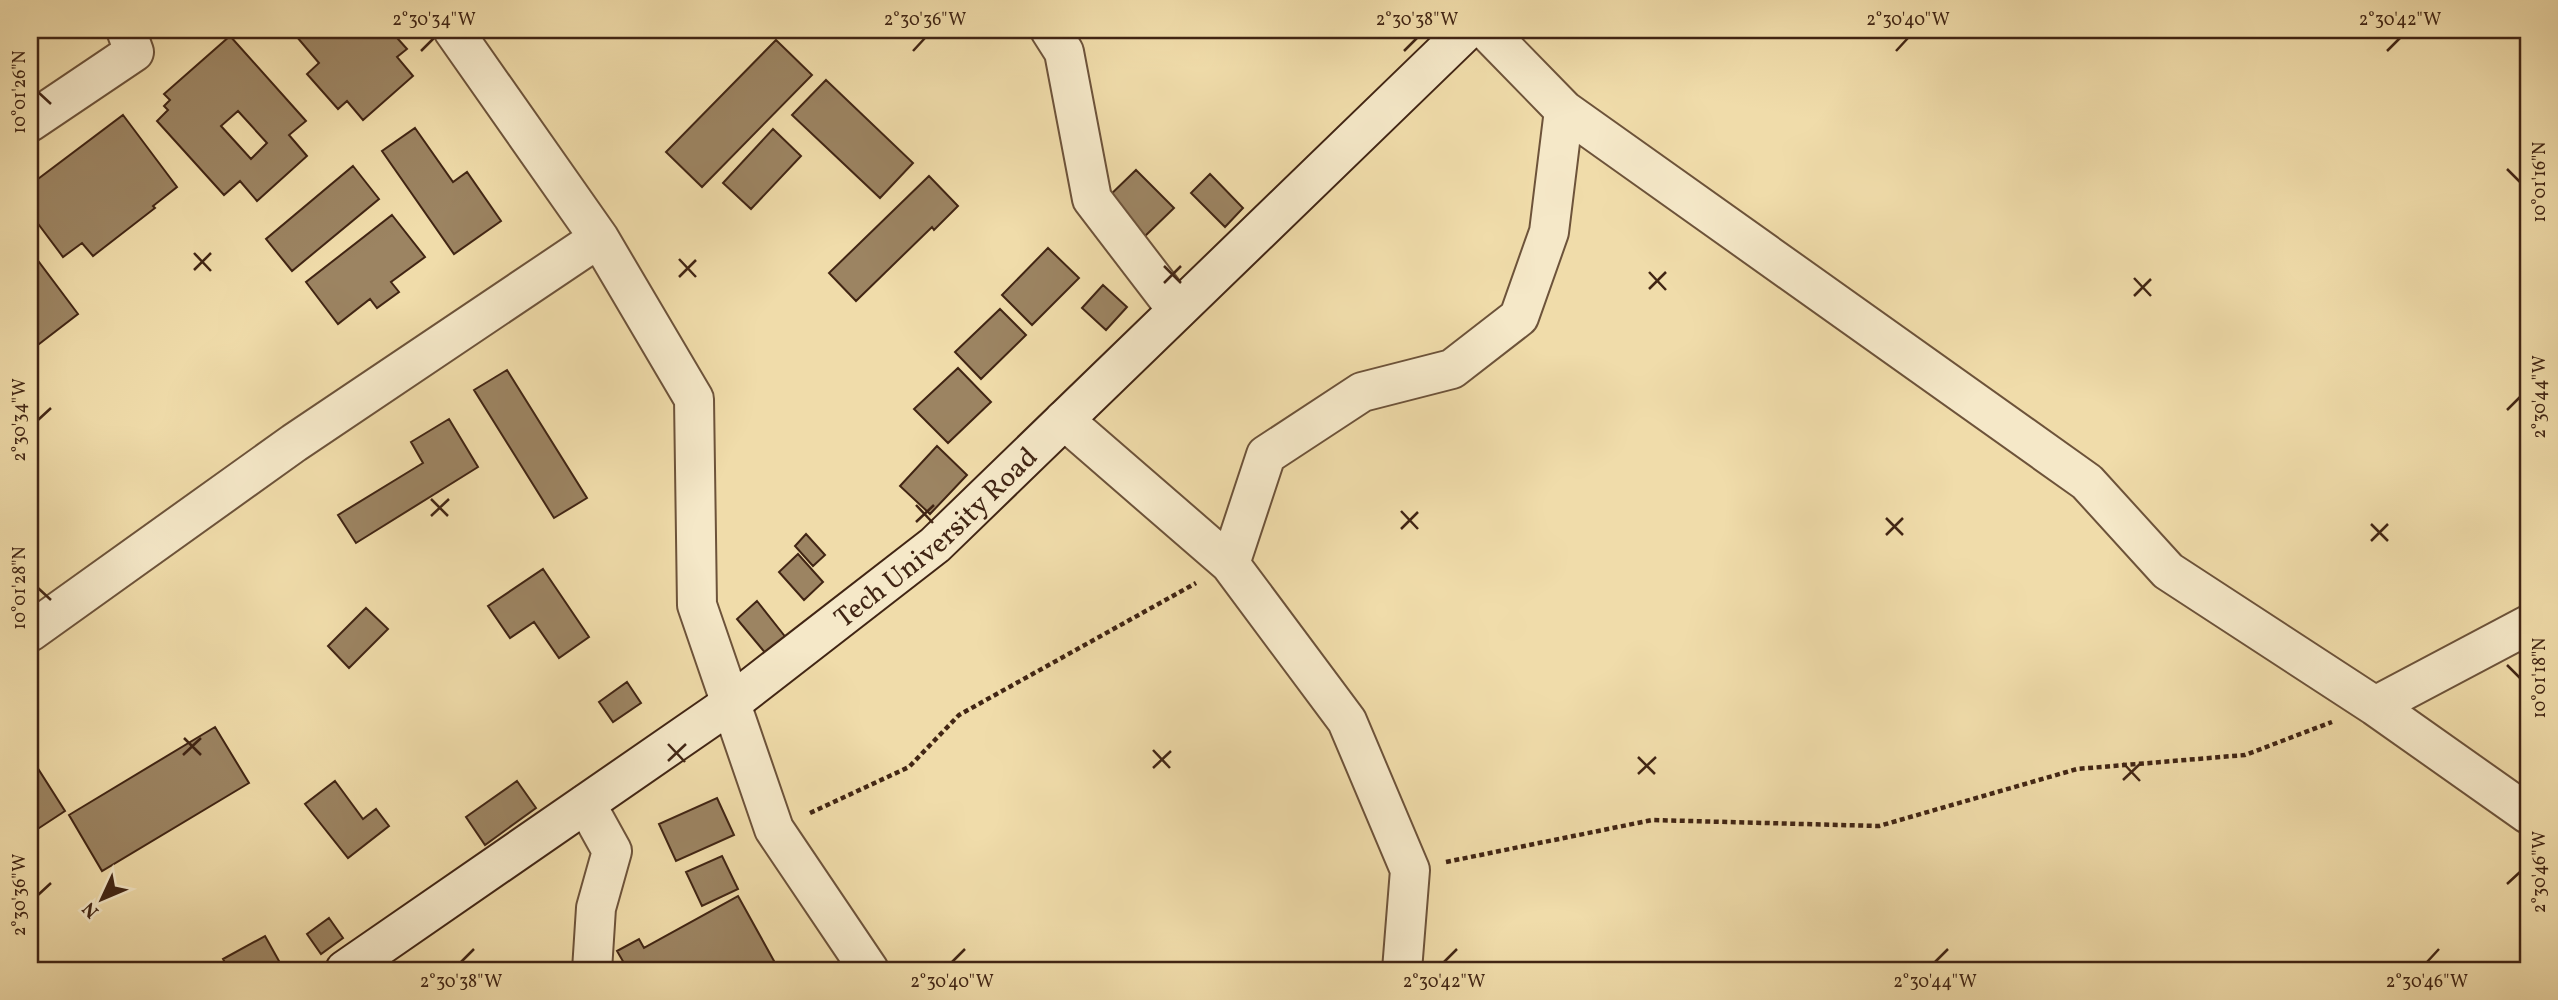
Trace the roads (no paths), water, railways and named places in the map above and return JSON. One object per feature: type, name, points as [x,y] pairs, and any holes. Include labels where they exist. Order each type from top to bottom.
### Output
[{"type":"street","points":[[30,122],[134,52],[126,30]]},
{"type":"street","points":[[453,30],[599,238],[694,399],[696,605],[774,829],[869,970]]},
{"type":"street","points":[[1050,30],[1063,52],[1092,199],[1178,310]]},
{"type":"street","name":"Tech University Road","points":[[345,970],[730,704],[935,545],[1467,30]]},
{"type":"street","points":[[1486,30],[1564,110],[2087,482],[2168,571],[2375,706],[2528,814]]},
{"type":"street","points":[[1230,564],[1266,455],[1362,392],[1452,369],[1519,317],[1549,232],[1564,110]]},
{"type":"street","points":[[30,632],[294,443],[599,238]]},
{"type":"street","points":[[1064,420],[1230,564],[1348,721],[1410,870],[1402,970]]},
{"type":"street","points":[[2375,706],[2528,625]]},
{"type":"street","points":[[586,804],[612,851],[596,908],[592,970]]}]
